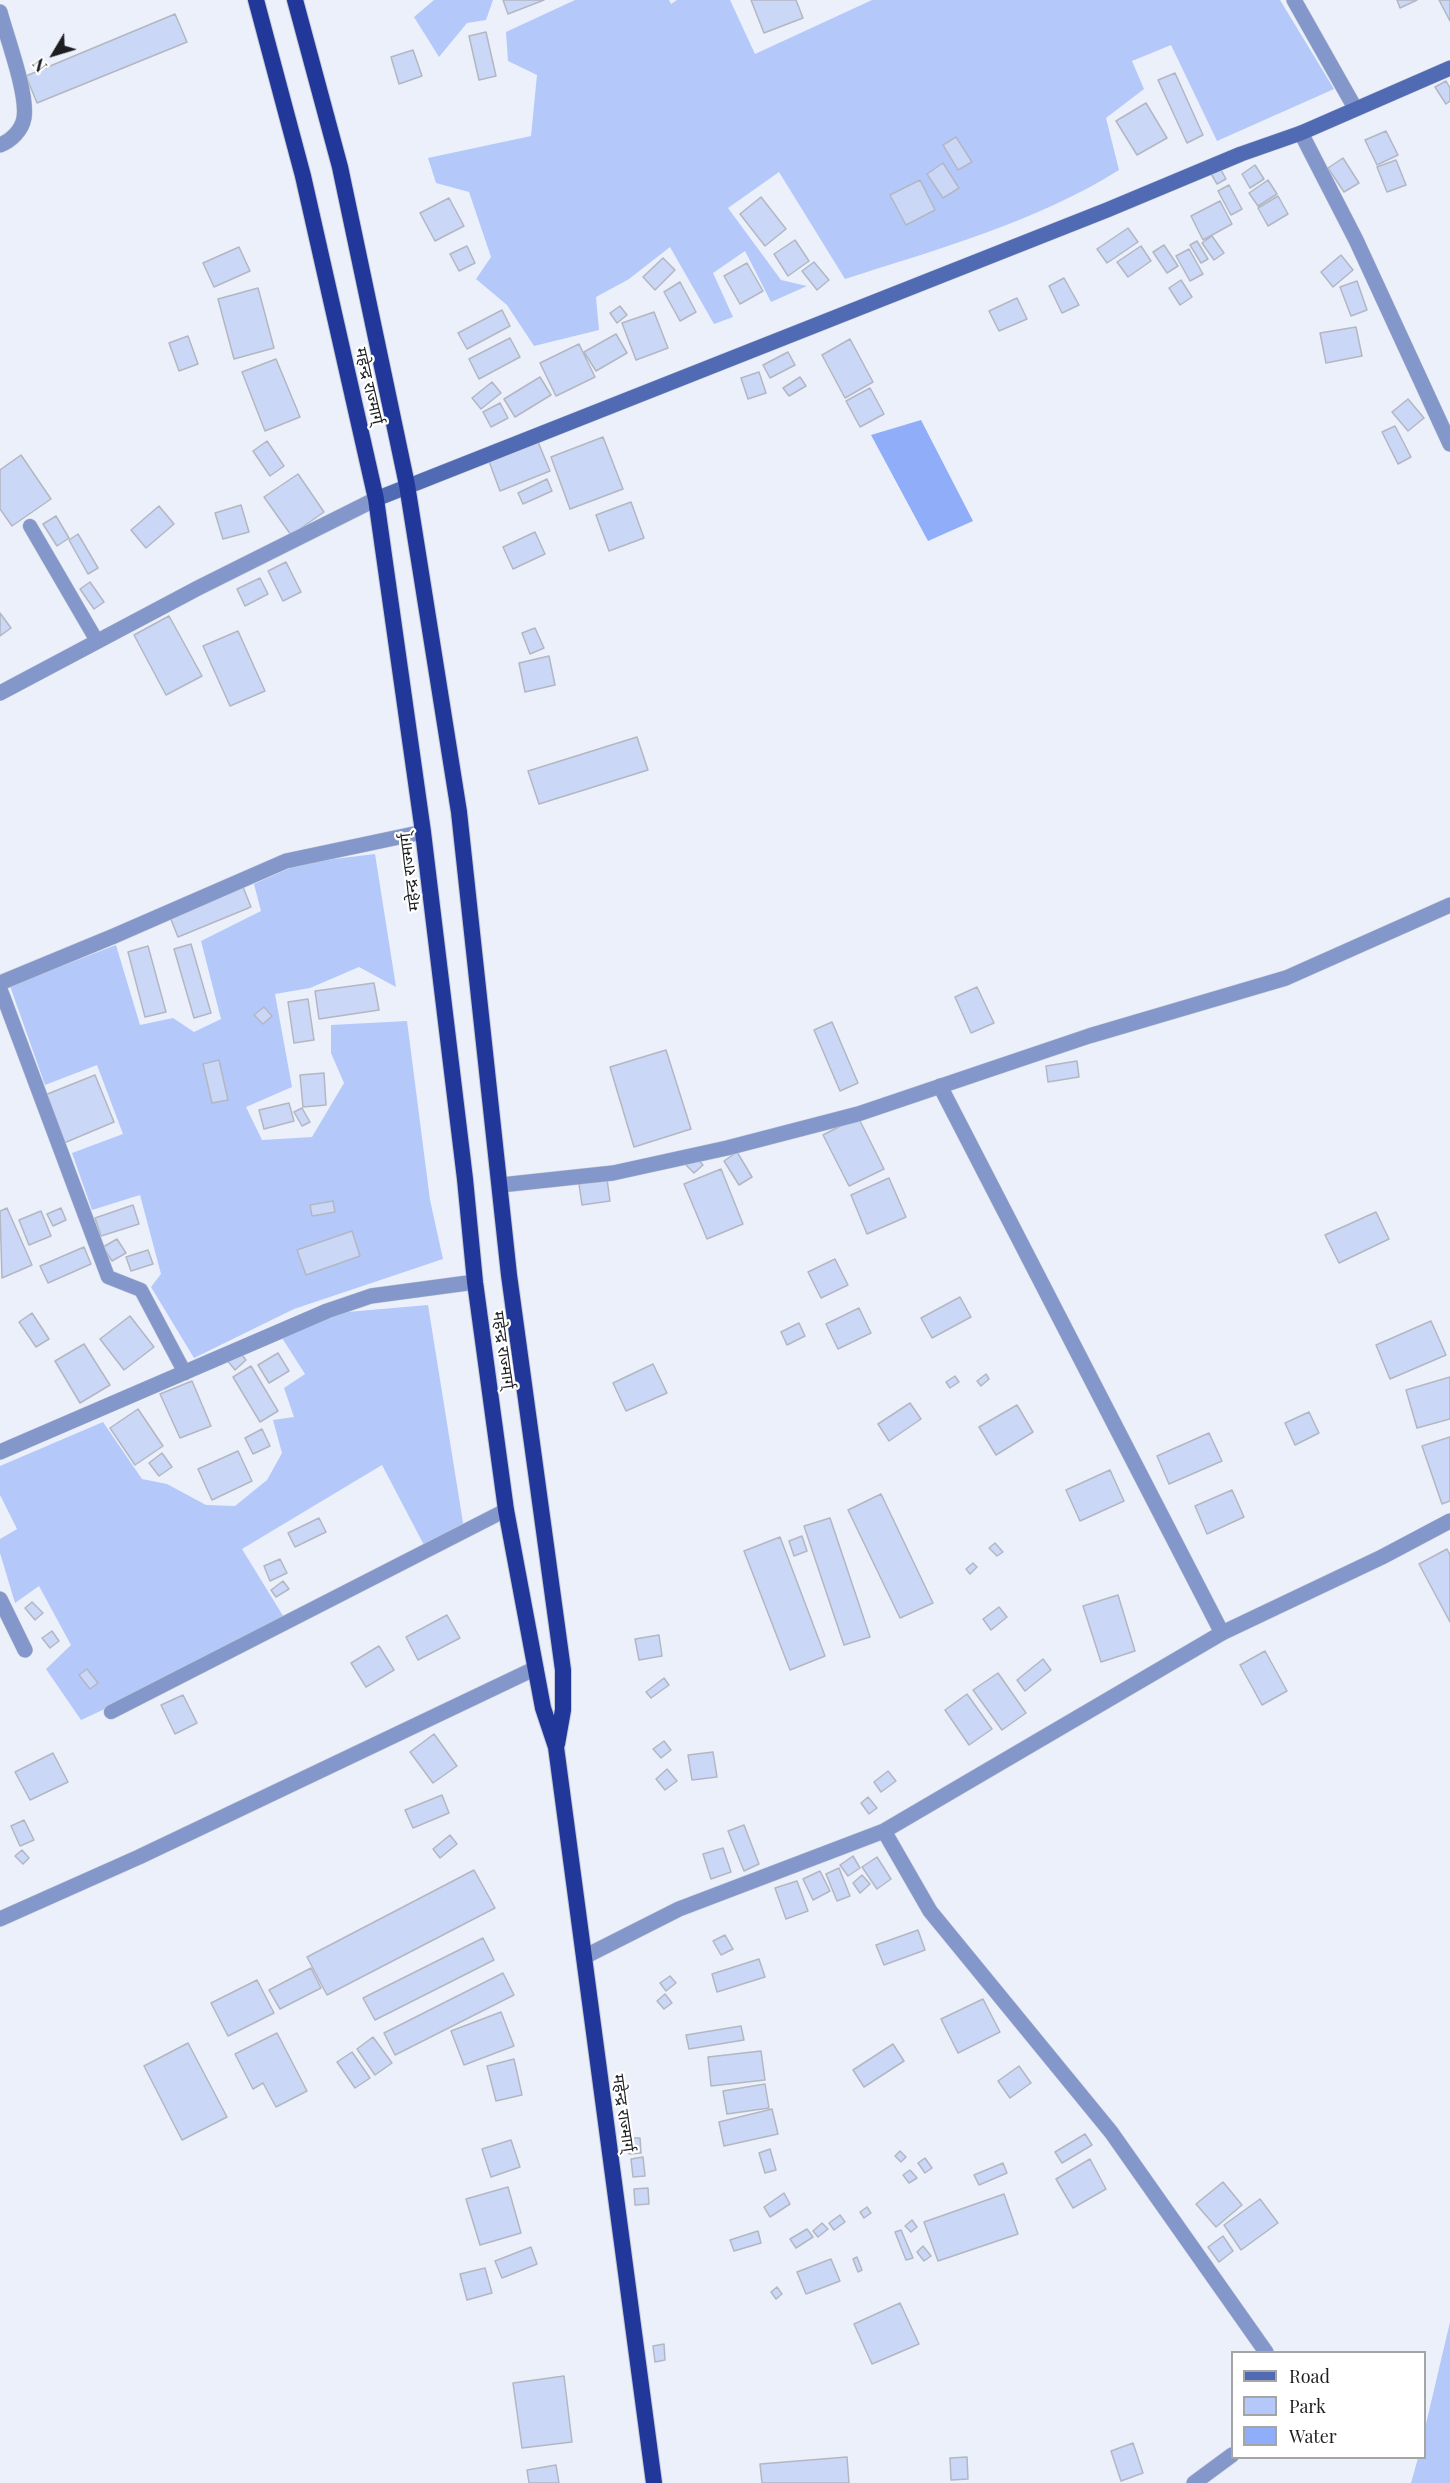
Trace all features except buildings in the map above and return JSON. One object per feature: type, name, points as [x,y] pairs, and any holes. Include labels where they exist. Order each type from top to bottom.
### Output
[{"type":"highway","name":"महेन्द्र राज्मार्ग्","points":[[256,0],[303,176],[376,499],[423,832],[465,1179],[475,1282],[506,1510],[543,1708],[556,1748],[654,2483]]},
{"type":"highway","name":"महेन्द्र राज्मार्ग्","points":[[295,0],[340,167],[407,485],[459,812],[509,1275],[563,1670],[563,1710],[556,1748]]},
{"type":"main road","points":[[376,499],[1107,210],[1241,154],[1301,133],[1450,68]]},
{"type":"street","points":[[1294,0],[1355,108]]},
{"type":"street","points":[[0,12],[21,87],[24,117],[19,131],[0,146]]},
{"type":"street","points":[[1301,133],[1356,240],[1450,444]]},
{"type":"street","points":[[0,693],[376,499]]},
{"type":"street","points":[[0,983],[286,861],[423,832]]},
{"type":"street","points":[[501,1185],[613,1173],[727,1148],[858,1114],[1089,1036],[1286,978],[1450,905]]},
{"type":"street","points":[[940,1086],[1222,1633]]},
{"type":"street","points":[[0,1452],[327,1311],[370,1296],[475,1282]]},
{"type":"street","points":[[584,1957],[679,1909],[884,1831],[1222,1633],[1382,1557],[1450,1521]]},
{"type":"street","points":[[0,1599],[25,1650]]},
{"type":"street","points":[[0,1918],[139,1857],[536,1668]]},
{"type":"street","points":[[884,1831],[930,1911],[1111,2132],[1265,2351]]},
{"type":"street","points":[[1194,2483],[1231,2456]]},
{"type":"lane","points":[[30,526],[97,641]]},
{"type":"lane","points":[[0,988],[108,1277],[141,1290],[185,1373]]},
{"type":"lane","points":[[111,1712],[506,1510]]},
{"type":"green space","points":[[434,0],[493,0],[486,20],[467,23],[439,57],[414,17]]},
{"type":"green space","points":[[575,0],[669,0],[671,4],[677,0],[730,0],[755,54],[872,0],[1280,0],[1334,89],[1217,141],[1171,45],[1132,61],[1144,89],[1106,118],[1119,170],[1054,205],[986,233],[845,279],[779,172],[728,208],[781,280],[807,286],[771,302],[745,251],[713,273],[733,317],[714,324],[670,247],[629,279],[596,297],[599,330],[534,346],[507,305],[476,279],[491,257],[469,192],[436,183],[428,158],[531,136],[537,75],[508,61],[506,32]]},
{"type":"green space","points":[[375,854],[396,987],[359,967],[310,988],[275,994],[292,1087],[246,1107],[262,1140],[312,1137],[344,1083],[331,1053],[331,1025],[407,1021],[430,1200],[443,1259],[294,1309],[194,1358],[151,1287],[161,1274],[140,1195],[92,1210],[72,1153],[123,1134],[97,1065],[45,1085],[10,986],[116,945],[140,1025],[173,1018],[194,1032],[221,1019],[201,941],[261,911],[254,884],[301,863]]},
{"type":"green space","points":[[428,1305],[464,1529],[425,1547],[382,1465],[242,1549],[288,1624],[81,1720],[46,1669],[71,1645],[39,1586],[15,1603],[0,1553],[0,1539],[17,1529],[0,1495],[0,1466],[103,1422],[142,1479],[167,1484],[206,1505],[235,1506],[267,1480],[282,1453],[273,1420],[294,1417],[284,1388],[305,1374],[282,1338],[336,1313]]},
{"type":"green space","points":[[1450,2322],[1450,2483],[1411,2483],[1418,2459],[1426,2459],[1426,2424]]},
{"type":"water","points":[[921,420],[973,521],[928,541],[871,435]]}]
